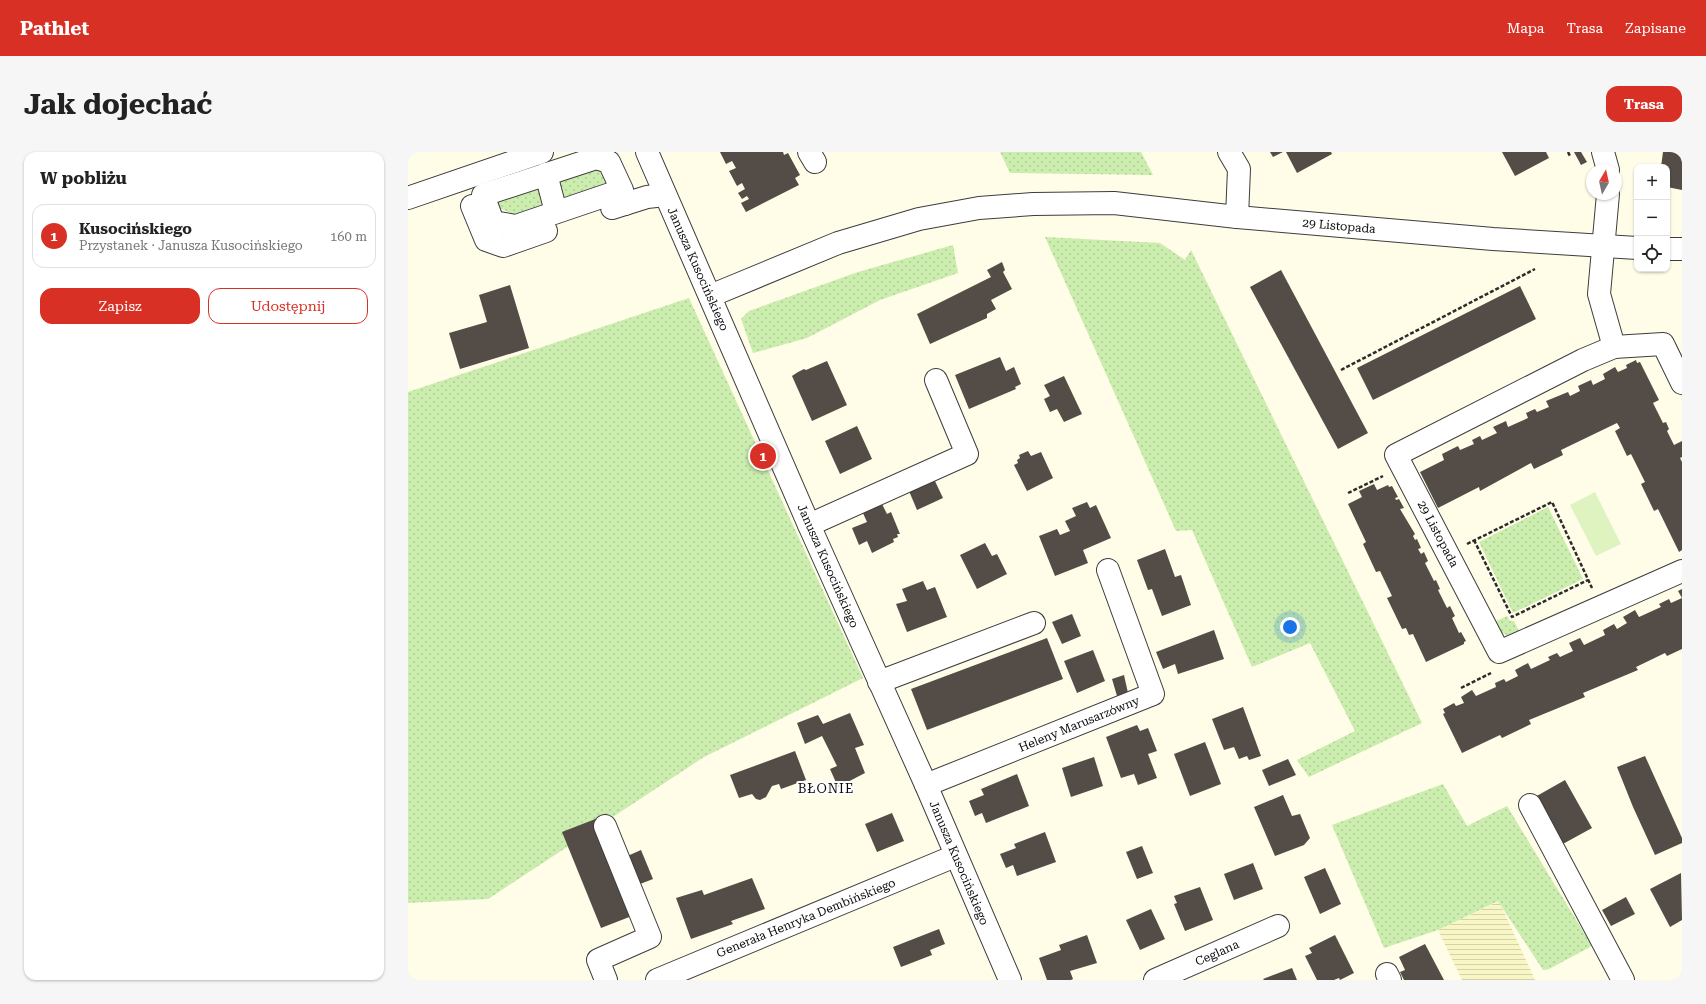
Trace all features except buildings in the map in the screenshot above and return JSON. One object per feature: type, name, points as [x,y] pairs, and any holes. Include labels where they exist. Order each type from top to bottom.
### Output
[{"type":"street","points":[[408,198],[542,152]]},
{"type":"street","name":"Janusza Kusocińskiego","points":[[647,152],[809,525],[926,785],[955,856],[1010,980]]},
{"type":"street","points":[[1229,152],[1239,169],[1237,217]]},
{"type":"street","points":[[1603,152],[1606,164]]},
{"type":"street","points":[[624,197],[609,162],[596,158],[483,195],[493,222],[516,226],[556,212],[624,197],[665,195]]},
{"type":"street","points":[[546,174],[556,212]]},
{"type":"street","points":[[472,205],[486,240],[503,246],[624,197]]},
{"type":"street","points":[[1607,200],[1599,294],[1614,347]]},
{"type":"street","name":"29 Listopada","points":[[710,296],[838,243],[918,219],[979,208],[1033,204],[1114,203],[1237,217],[1603,247],[1634,248]]},
{"type":"street","points":[[1670,249],[1682,249]]},
{"type":"street","name":"29 Listopada","points":[[1682,383],[1663,344],[1614,347],[1583,360],[1396,455],[1499,652],[1682,571]]},
{"type":"street","points":[[809,525],[967,454],[936,380]]},
{"type":"street","name":"Heleny Marusarzówny","points":[[926,785],[1153,694],[1108,570]]},
{"type":"street","points":[[880,682],[1034,623]]},
{"type":"street","points":[[1530,805],[1623,980]]},
{"type":"street","points":[[605,826],[650,938],[598,960],[606,980]]},
{"type":"street","name":"Generała Henryka Dembińskiego","points":[[657,980],[955,856]]},
{"type":"street","name":"Ceglana","points":[[1155,980],[1278,926]]},
{"type":"path","points":[[1568,152],[1570,156]]},
{"type":"path","points":[[1341,370],[1535,269]]},
{"type":"path","points":[[1348,493],[1388,476]]},
{"type":"path","points":[[1462,546],[1552,502],[1595,594]]},
{"type":"path","points":[[1474,540],[1512,617],[1588,580]]},
{"type":"shaded area","points":[[1499,901],[1535,980],[1462,980],[1438,930]]},
{"type":"green space","points":[[1000,152],[1141,152],[1153,175],[1010,173]]},
{"type":"green space","points":[[586,165],[608,174],[612,183],[561,200],[558,174]]},
{"type":"green space","points":[[534,182],[542,190],[547,207],[517,216],[495,206],[492,195]]},
{"type":"green space","points":[[1045,237],[1160,243],[1185,260],[1191,250],[1422,723],[1309,777],[1297,760],[1355,731],[1310,643],[1252,667],[1192,530],[1176,531]]},
{"type":"green space","points":[[953,245],[958,273],[880,300],[807,338],[753,353],[741,319],[749,311],[858,272]]},
{"type":"green space","points":[[689,298],[863,678],[704,757],[488,899],[408,903],[408,392]]},
{"type":"green space","points":[[1595,492],[1621,544],[1596,556],[1570,505]]},
{"type":"green space","points":[[1548,507],[1583,579],[1513,613],[1479,542]]},
{"type":"green space","points":[[1507,616],[1510,621],[1514,621],[1521,635],[1512,636],[1504,634],[1492,623]]},
{"type":"green space","points":[[1443,784],[1467,826],[1507,806],[1592,946],[1549,969],[1543,970],[1498,901],[1438,930],[1384,948],[1332,825]]},
{"type":"place","name":"Kusocińskiego","points":[[763,456]]},
{"type":"district","name":"BŁONIE","points":[[826,788]]}]
